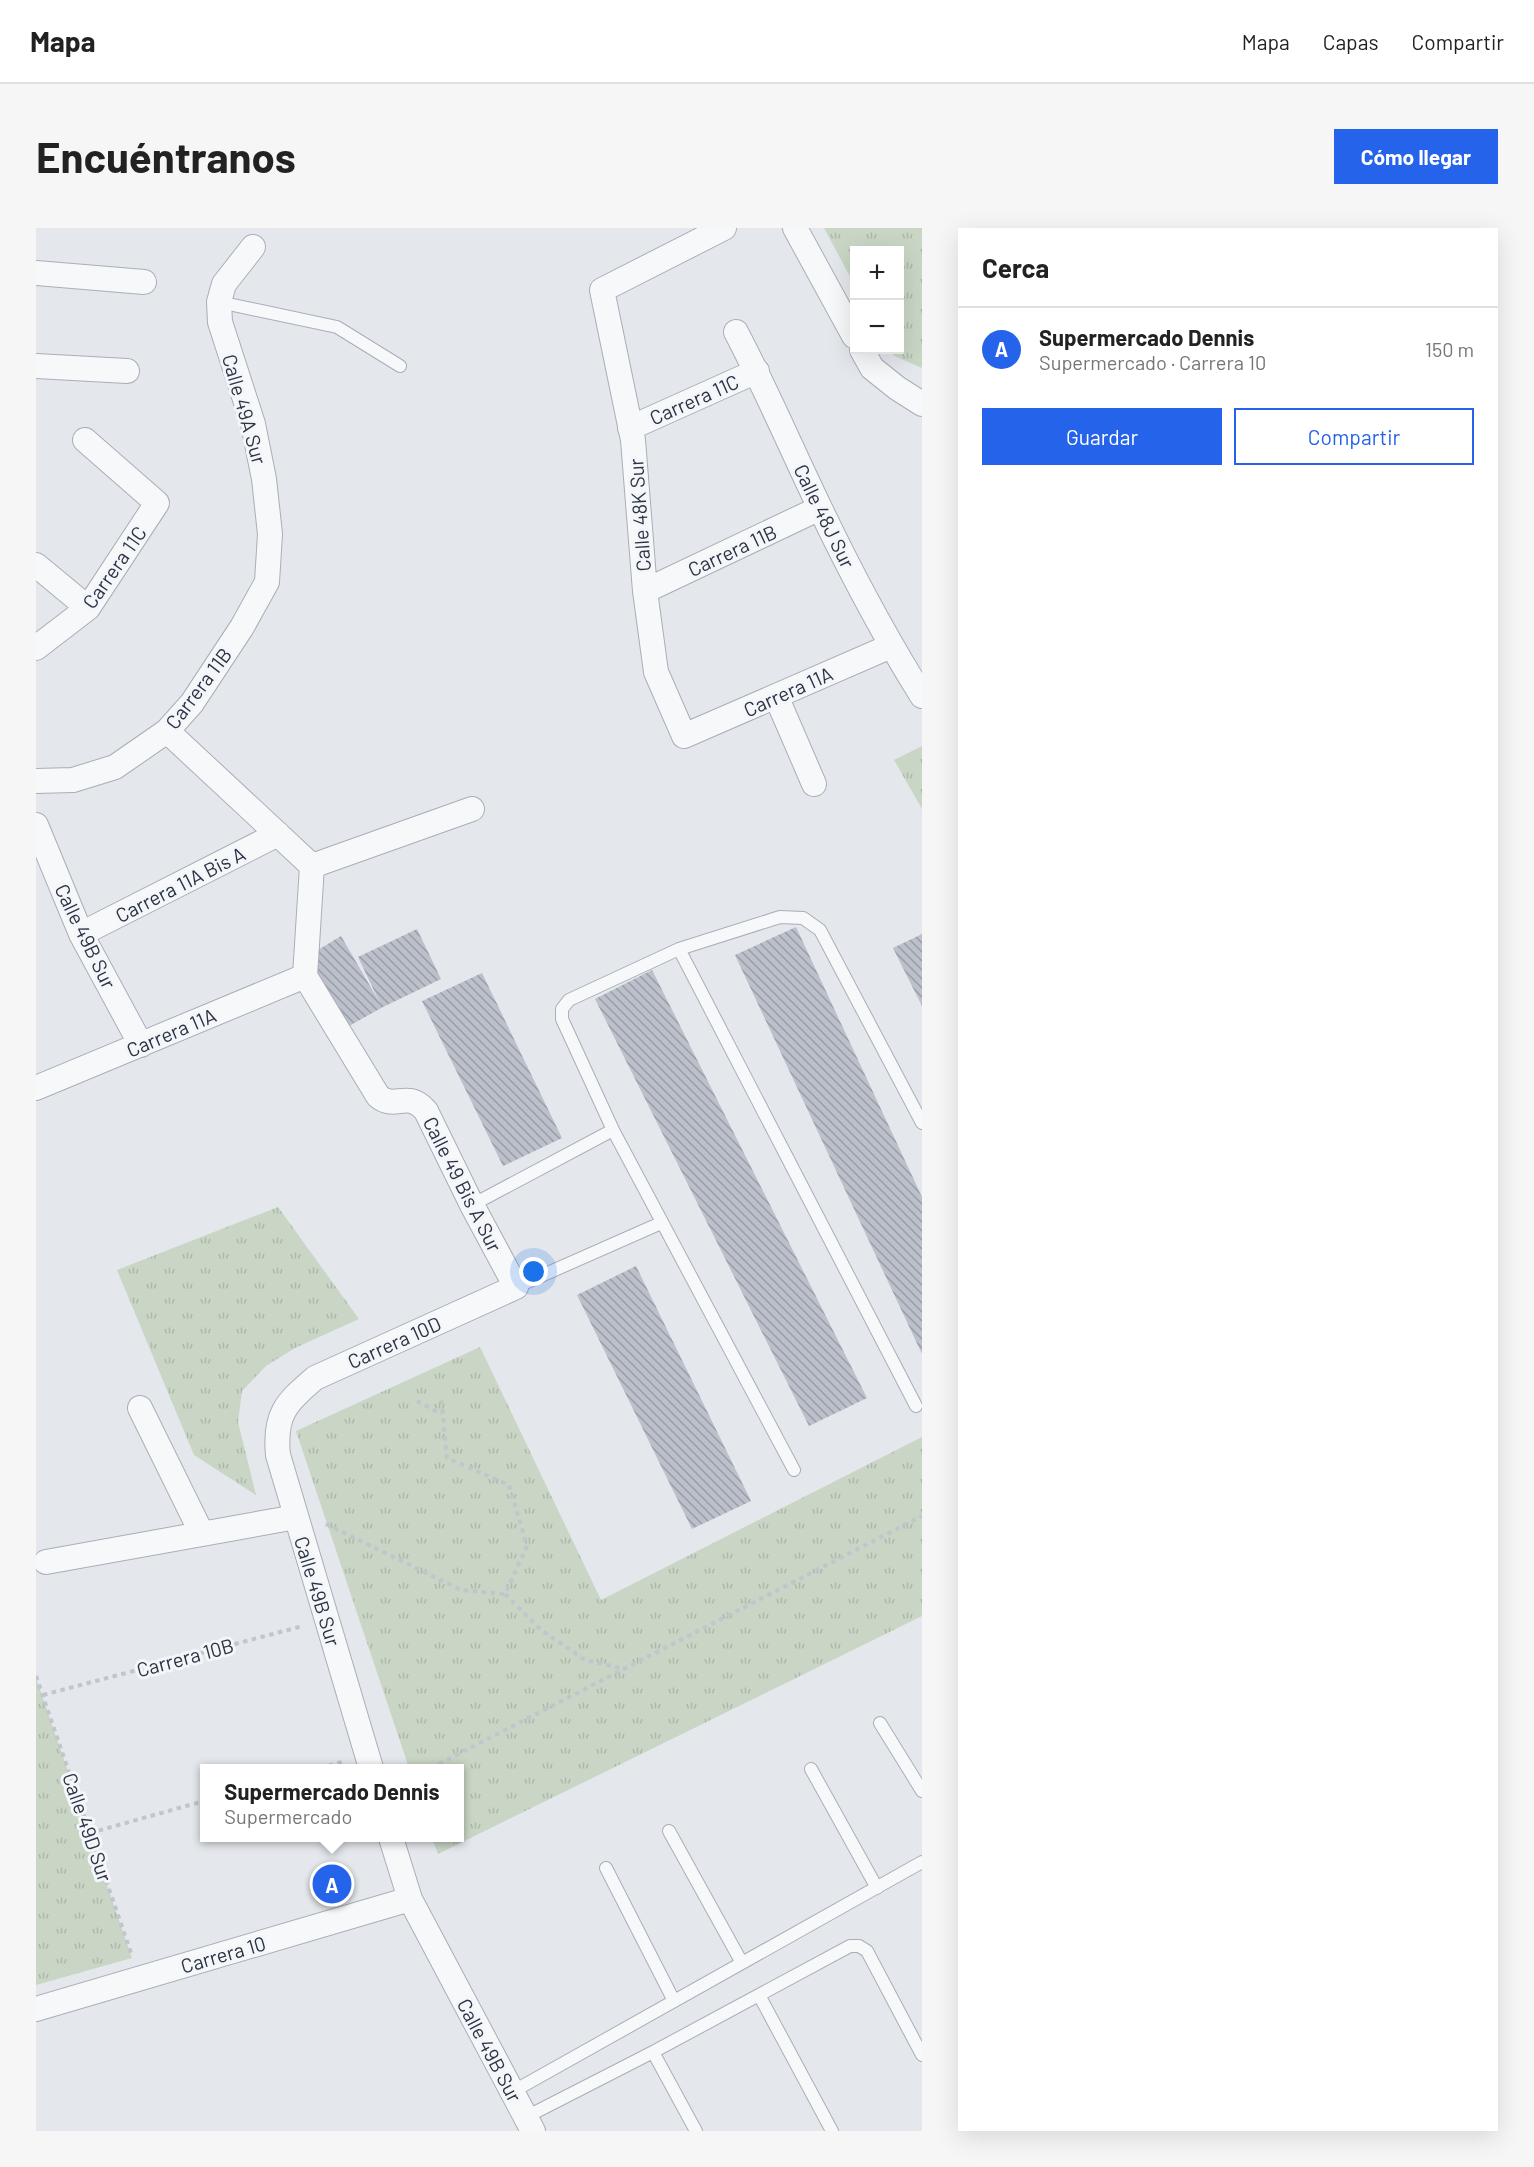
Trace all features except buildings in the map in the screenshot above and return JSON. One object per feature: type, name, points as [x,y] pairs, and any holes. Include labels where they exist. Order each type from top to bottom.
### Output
[{"type":"street","name":"Calle 48K Sur","points":[[684,736],[656,672],[645,591],[633,440],[602,290],[724,228]]},
{"type":"street","points":[[795,228],[850,327]]},
{"type":"street","points":[[219,302],[225,284],[253,247]]},
{"type":"street","points":[[36,273],[144,282]]},
{"type":"street","name":"Calle 49A Sur","points":[[219,302],[220,322],[253,424],[264,479],[270,534],[267,582]]},
{"type":"street","name":"Calle 48J Sur","points":[[736,332],[757,371],[820,508],[891,646],[922,696]]},
{"type":"street","points":[[864,354],[872,368],[922,404]]},
{"type":"street","points":[[36,366],[127,371]]},
{"type":"street","name":"Carrera 11C","points":[[630,428],[757,371]]},
{"type":"street","name":"Carrera 11C","points":[[36,648],[88,608],[157,502],[85,440]]},
{"type":"street","name":"Carrera 11B","points":[[645,591],[820,508]]},
{"type":"street","points":[[36,565],[88,608]]},
{"type":"street","name":"Carrera 11B","points":[[36,781],[73,780],[115,767],[167,731],[192,703],[242,627],[267,582]]},
{"type":"street","name":"Carrera 11A","points":[[684,736],[891,646]]},
{"type":"street","points":[[776,696],[814,784]]},
{"type":"street","points":[[167,731],[312,866]]},
{"type":"street","points":[[312,866],[471,808]]},
{"type":"street","name":"Calle 49B Sur","points":[[36,825],[81,934],[141,1045]]},
{"type":"street","name":"Carrera 11A Bis A","points":[[81,934],[278,834]]},
{"type":"street","points":[[305,976],[312,866]]},
{"type":"street","name":"Carrera 11A","points":[[36,1088],[305,976]]},
{"type":"street","name":"Calle 49 Bis A Sur","points":[[305,976],[378,1096],[383,1101],[391,1102],[411,1100],[419,1103],[426,1111],[472,1205],[516,1287]]},
{"type":"street","name":"Carrera 10D","points":[[282,1412],[295,1396],[315,1378],[516,1287]]},
{"type":"street","points":[[140,1408],[202,1534]]},
{"type":"street","name":"Calle 49B Sur","points":[[282,1412],[276,1436],[278,1455],[370,1764]]},
{"type":"street","points":[[46,1562],[202,1534],[294,1512]]},
{"type":"street","name":"Calle 49B Sur","points":[[392,1842],[410,1899],[530,2124]]},
{"type":"street","name":"Carrera 10","points":[[36,2008],[410,1899]]},
{"type":"lane","points":[[219,302],[338,327],[400,366]]},
{"type":"lane","points":[[794,1470],[613,1130],[562,1019],[562,1009],[569,1000],[679,949],[780,917],[803,918],[820,930],[922,1123]]},
{"type":"lane","points":[[679,949],[916,1406]]},
{"type":"lane","points":[[472,1205],[613,1130]]},
{"type":"lane","points":[[516,1287],[661,1223]]},
{"type":"lane","points":[[880,1723],[922,1791]]},
{"type":"lane","points":[[811,1769],[877,1888]]},
{"type":"lane","points":[[669,1832],[742,1963]]},
{"type":"lane","points":[[512,2092],[922,1862]]},
{"type":"lane","points":[[606,1868],[674,2001]]},
{"type":"lane","points":[[530,2124],[653,2052],[850,1946],[859,1946],[867,1951],[922,2055]]},
{"type":"lane","points":[[759,1995],[832,2131]]},
{"type":"lane","points":[[653,2052],[696,2131]]},
{"type":"path","points":[[441,1396],[447,1458],[510,1485],[527,1546],[505,1594]]},
{"type":"path","points":[[417,1401],[442,1414]]},
{"type":"path","points":[[294,1512],[461,1590],[505,1594],[540,1629],[585,1660],[625,1669]]},
{"type":"path","points":[[439,1764],[922,1516]]},
{"type":"path","name":"Carrera 10B","points":[[43,1695],[326,1620]]},
{"type":"path","name":"Calle 49D Sur","points":[[36,1676],[140,1978]]},
{"type":"path","points":[[90,1833],[200,1802]]},
{"type":"green space","points":[[824,228],[922,228],[922,368],[893,354],[904,354],[904,246],[850,246],[850,277]]},
{"type":"green space","points":[[922,746],[922,809],[894,760]]},
{"type":"green space","points":[[278,1207],[359,1319],[295,1348],[266,1366],[242,1391],[238,1422],[256,1495],[194,1455],[117,1270]]},
{"type":"green space","points":[[480,1347],[601,1600],[922,1437],[922,1616],[464,1841],[464,1764],[408,1764],[296,1431]]},
{"type":"green space","points":[[36,1678],[132,1958],[36,1985]]},
{"type":"green space","points":[[434,1842],[462,1842],[438,1854]]},
{"type":"place","name":"Supermercado Dennis","points":[[332,1884]]}]
